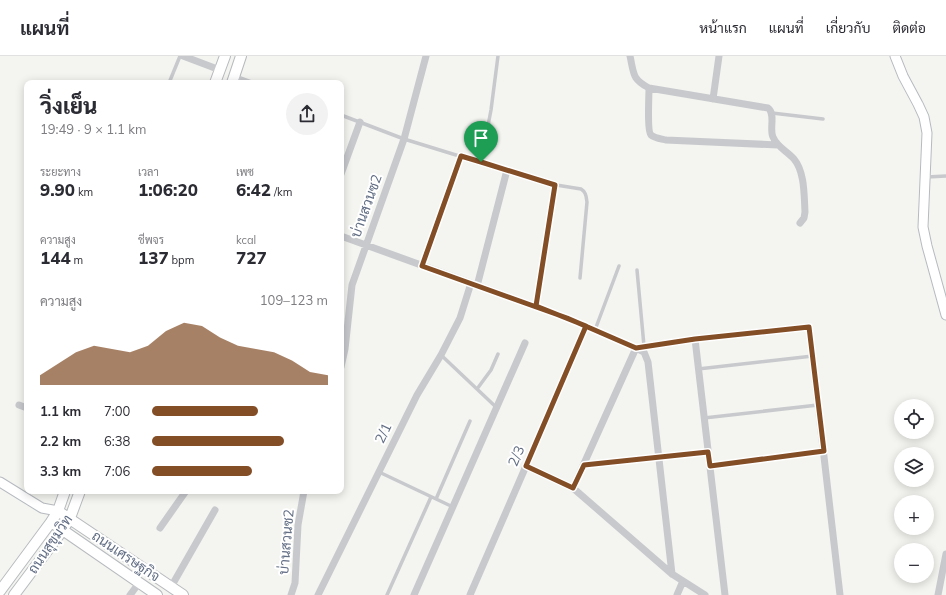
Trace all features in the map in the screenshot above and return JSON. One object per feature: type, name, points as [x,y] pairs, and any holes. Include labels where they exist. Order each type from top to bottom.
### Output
[{"type":"main road","points":[[216,80],[225,56]]},
{"type":"main road","points":[[233,79],[242,56]]},
{"type":"main road","name":"ถนนสุขุมวิท","points":[[0,591],[51,522],[58,511],[64,494]]},
{"type":"main road","name":"ถนนสุขุมวิท","points":[[14,595],[62,531],[70,518],[79,494]]},
{"type":"main road","name":"ถนนเศรษฐกิจ","points":[[58,511],[183,595]]},
{"type":"main road","name":"ถนนเศรษฐกิจ","points":[[51,522],[157,595]]},
{"type":"street","points":[[184,56],[220,70]]},
{"type":"street","name":"บ่านสวนซ2","points":[[344,354],[352,285],[404,139],[426,56]]},
{"type":"street","points":[[630,56],[637,81],[649,88],[768,108],[772,113],[771,131],[774,140],[796,160],[800,172],[805,212],[804,218],[800,223]]},
{"type":"street","points":[[713,99],[719,56]]},
{"type":"street","points":[[895,56],[903,76],[924,117],[927,133],[923,227],[946,315]]},
{"type":"street","points":[[649,88],[648,127],[652,136],[666,140],[778,145]]},
{"type":"street","points":[[344,166],[360,122]]},
{"type":"street","name":"2/1","points":[[318,595],[417,395],[441,355],[460,318],[474,284],[507,170]]},
{"type":"street","points":[[344,237],[536,306],[644,352],[648,362],[672,574]]},
{"type":"street","name":"2/3","points":[[470,595],[586,326]]},
{"type":"street","points":[[636,348],[695,339],[809,327],[840,595]]},
{"type":"street","points":[[695,339],[725,595]]},
{"type":"street","points":[[414,595],[525,343]]},
{"type":"street","points":[[573,488],[636,348]]},
{"type":"street","points":[[19,405],[24,407]]},
{"type":"street","points":[[526,466],[573,488],[672,574],[705,595]]},
{"type":"street","points":[[0,482],[42,508],[58,511]]},
{"type":"street","points":[[160,528],[184,494]]},
{"type":"street","name":"บ่านสวนซ2","points":[[291,595],[295,583],[298,525],[303,494]]},
{"type":"street","points":[[42,508],[51,522]]},
{"type":"street","points":[[171,587],[215,510]]},
{"type":"street","points":[[938,595],[946,554]]},
{"type":"street","points":[[677,595],[683,581]]},
{"type":"street","points":[[130,595],[139,583]]},
{"type":"lane","points":[[170,80],[180,56]]},
{"type":"lane","points":[[481,162],[491,110],[498,56]]},
{"type":"lane","points":[[772,113],[823,119]]},
{"type":"lane","points":[[344,116],[404,139],[555,185],[581,189],[586,194],[587,202],[580,278]]},
{"type":"lane","points":[[422,266],[461,156]]},
{"type":"lane","points":[[925,177],[946,176]]},
{"type":"lane","points":[[536,306],[555,185]]},
{"type":"lane","points":[[595,330],[619,266]]},
{"type":"lane","points":[[636,270],[644,346]]},
{"type":"lane","points":[[477,389],[491,370],[498,354]]},
{"type":"lane","points":[[441,355],[496,408]]},
{"type":"lane","points":[[698,369],[813,356]]},
{"type":"lane","points":[[704,418],[818,405]]},
{"type":"lane","points":[[436,499],[470,421]]},
{"type":"lane","points":[[710,466],[824,451]]},
{"type":"lane","points":[[584,465],[708,452]]},
{"type":"lane","points":[[379,472],[453,507]]},
{"type":"lane","points":[[387,595],[431,497]]},
{"type":"route","points":[[481,162],[461,156],[422,266],[536,306],[567,318],[586,326],[636,348],[695,339],[809,327],[824,451],[710,466],[708,452],[584,465],[573,488],[526,466],[586,326],[536,306],[555,185],[481,162]]}]
